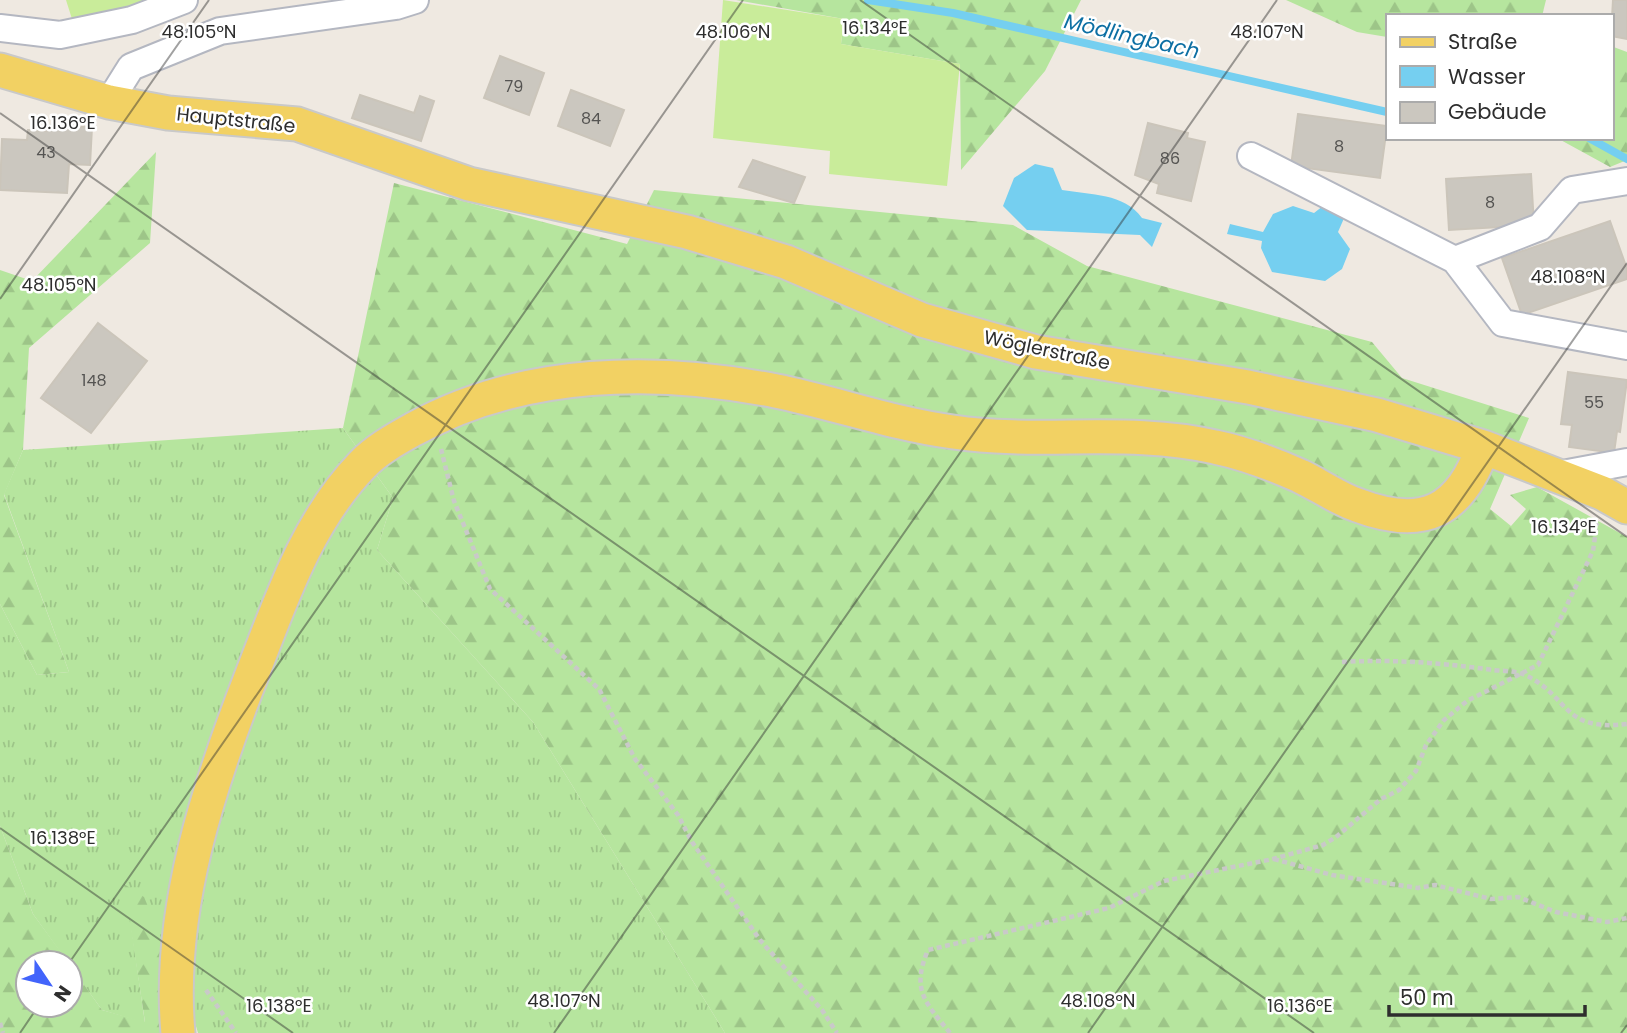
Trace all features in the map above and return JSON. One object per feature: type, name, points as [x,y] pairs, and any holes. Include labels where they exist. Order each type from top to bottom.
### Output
[{"type":"main road","name":"Hauptstraße","points":[[0,70],[109,102],[168,113],[297,124],[469,184]]},
{"type":"main road","name":"Wöglerstraße","points":[[469,184],[687,232],[786,262],[922,320],[1036,352],[1248,387],[1377,415],[1483,447],[1615,500]]},
{"type":"main road","points":[[177,1033],[175,1005],[178,936],[202,827],[232,727],[291,575],[309,539],[363,463],[389,443],[433,419],[510,391],[573,380],[668,377],[775,391],[951,432],[1024,439],[1127,437],[1213,446],[1299,476],[1357,505],[1403,516],[1431,512],[1454,500],[1473,475],[1483,447]]},
{"type":"street","points":[[0,28],[60,35],[132,20],[184,0]]},
{"type":"street","points":[[109,102],[131,67],[220,31],[396,6],[415,0]]},
{"type":"street","points":[[1251,156],[1455,260],[1503,323],[1627,346]]},
{"type":"street","points":[[1455,260],[1541,227],[1572,190],[1627,181]]},
{"type":"street","points":[[1557,475],[1627,462]]},
{"type":"path","points":[[433,419],[454,501],[490,589],[599,689],[635,759],[678,815],[692,842],[760,940],[821,1010],[837,1033]]},
{"type":"path","points":[[950,1033],[921,996],[919,972],[928,950],[1109,908],[1164,881],[1273,859],[1323,845],[1381,799],[1399,790],[1416,771],[1426,745],[1444,720],[1466,701],[1524,674],[1538,664],[1615,500]]},
{"type":"path","points":[[1342,662],[1405,661],[1524,674],[1547,690],[1573,717],[1591,723],[1627,724]]},
{"type":"path","points":[[1273,859],[1332,875],[1418,888],[1435,885],[1491,899],[1518,897],[1556,912],[1607,922],[1627,918]]},
{"type":"path","points":[[0,1023],[3,1033]]},
{"type":"green space","points":[[66,0],[160,0],[111,16],[72,19]]},
{"type":"green space","points":[[723,0],[844,19],[841,44],[960,64],[947,186],[829,174],[830,151],[713,138]]},
{"type":"green space","points":[[736,0],[1081,0],[1045,71],[961,170],[960,64],[841,44],[844,19]]},
{"type":"green space","points":[[1286,0],[1546,0],[1542,14],[1386,14],[1386,37],[1357,32]]},
{"type":"green space","points":[[1613,47],[1627,52],[1627,160],[1610,167],[1561,140],[1613,140]]},
{"type":"green space","points":[[156,152],[150,243],[29,348],[23,450],[4,495],[69,672],[37,675],[0,604],[0,270],[32,281]]},
{"type":"green space","points":[[394,183],[627,244],[654,190],[1013,225],[1087,266],[1372,342],[1402,378],[1529,418],[1490,509],[1511,526],[1526,509],[1510,495],[1537,487],[1627,537],[1627,1033],[725,1033],[533,722],[377,550],[393,498],[343,428]]},
{"type":"green space","points":[[343,428],[393,498],[377,550],[533,722],[725,1033],[198,1033],[193,1016],[125,884],[145,1023],[102,1010],[84,985],[84,949],[58,949],[33,914],[0,826],[0,604],[37,675],[69,672],[4,494],[23,450]]},
{"type":"green space","points":[[0,826],[33,914],[59,949],[14,949],[14,1019],[84,1019],[84,985],[102,1010],[145,1022],[124,884],[144,897],[165,947],[165,1033],[0,1033]]},
{"type":"water","points":[[1035,164],[1053,168],[1062,190],[1116,199],[1135,210],[1142,218],[1162,223],[1152,247],[1140,235],[1027,230],[1003,206],[1014,178]]},
{"type":"water","points":[[1293,206],[1314,213],[1323,206],[1345,216],[1338,232],[1350,249],[1342,269],[1325,281],[1272,272],[1261,248],[1262,241],[1227,234],[1230,224],[1263,232],[1273,214]]},
{"type":"building","points":[[1613,0],[1627,0],[1627,39],[1613,36]]},
{"type":"building","points":[[500,56],[544,73],[529,115],[484,98]]},
{"type":"building","points":[[571,90],[624,110],[610,146],[558,126]]},
{"type":"building","points":[[360,95],[414,113],[420,96],[434,101],[421,141],[352,118]]},
{"type":"building","points":[[1298,114],[1386,126],[1380,178],[1291,166]]},
{"type":"building","points":[[1148,123],[1188,133],[1187,138],[1205,142],[1191,201],[1157,193],[1159,184],[1135,175]]},
{"type":"building","points":[[47,125],[92,127],[90,165],[69,164],[67,193],[0,190],[2,139],[27,140],[28,130],[46,131]]},
{"type":"building","points":[[753,160],[805,177],[794,203],[739,187]]},
{"type":"building","points":[[1531,174],[1534,225],[1449,230],[1446,179]]},
{"type":"building","points":[[1610,221],[1627,269],[1627,279],[1522,315],[1502,258]]},
{"type":"building","points":[[98,323],[147,361],[91,433],[41,398]]},
{"type":"building","points":[[1568,372],[1627,380],[1620,432],[1617,431],[1614,453],[1569,447],[1572,425],[1561,424]]},
{"type":"waterway","name":"Mödlingbach","points":[[868,0],[953,13],[1386,112]]},
{"type":"waterway","name":"Mödlingbach","points":[[1593,140],[1627,159]]}]
